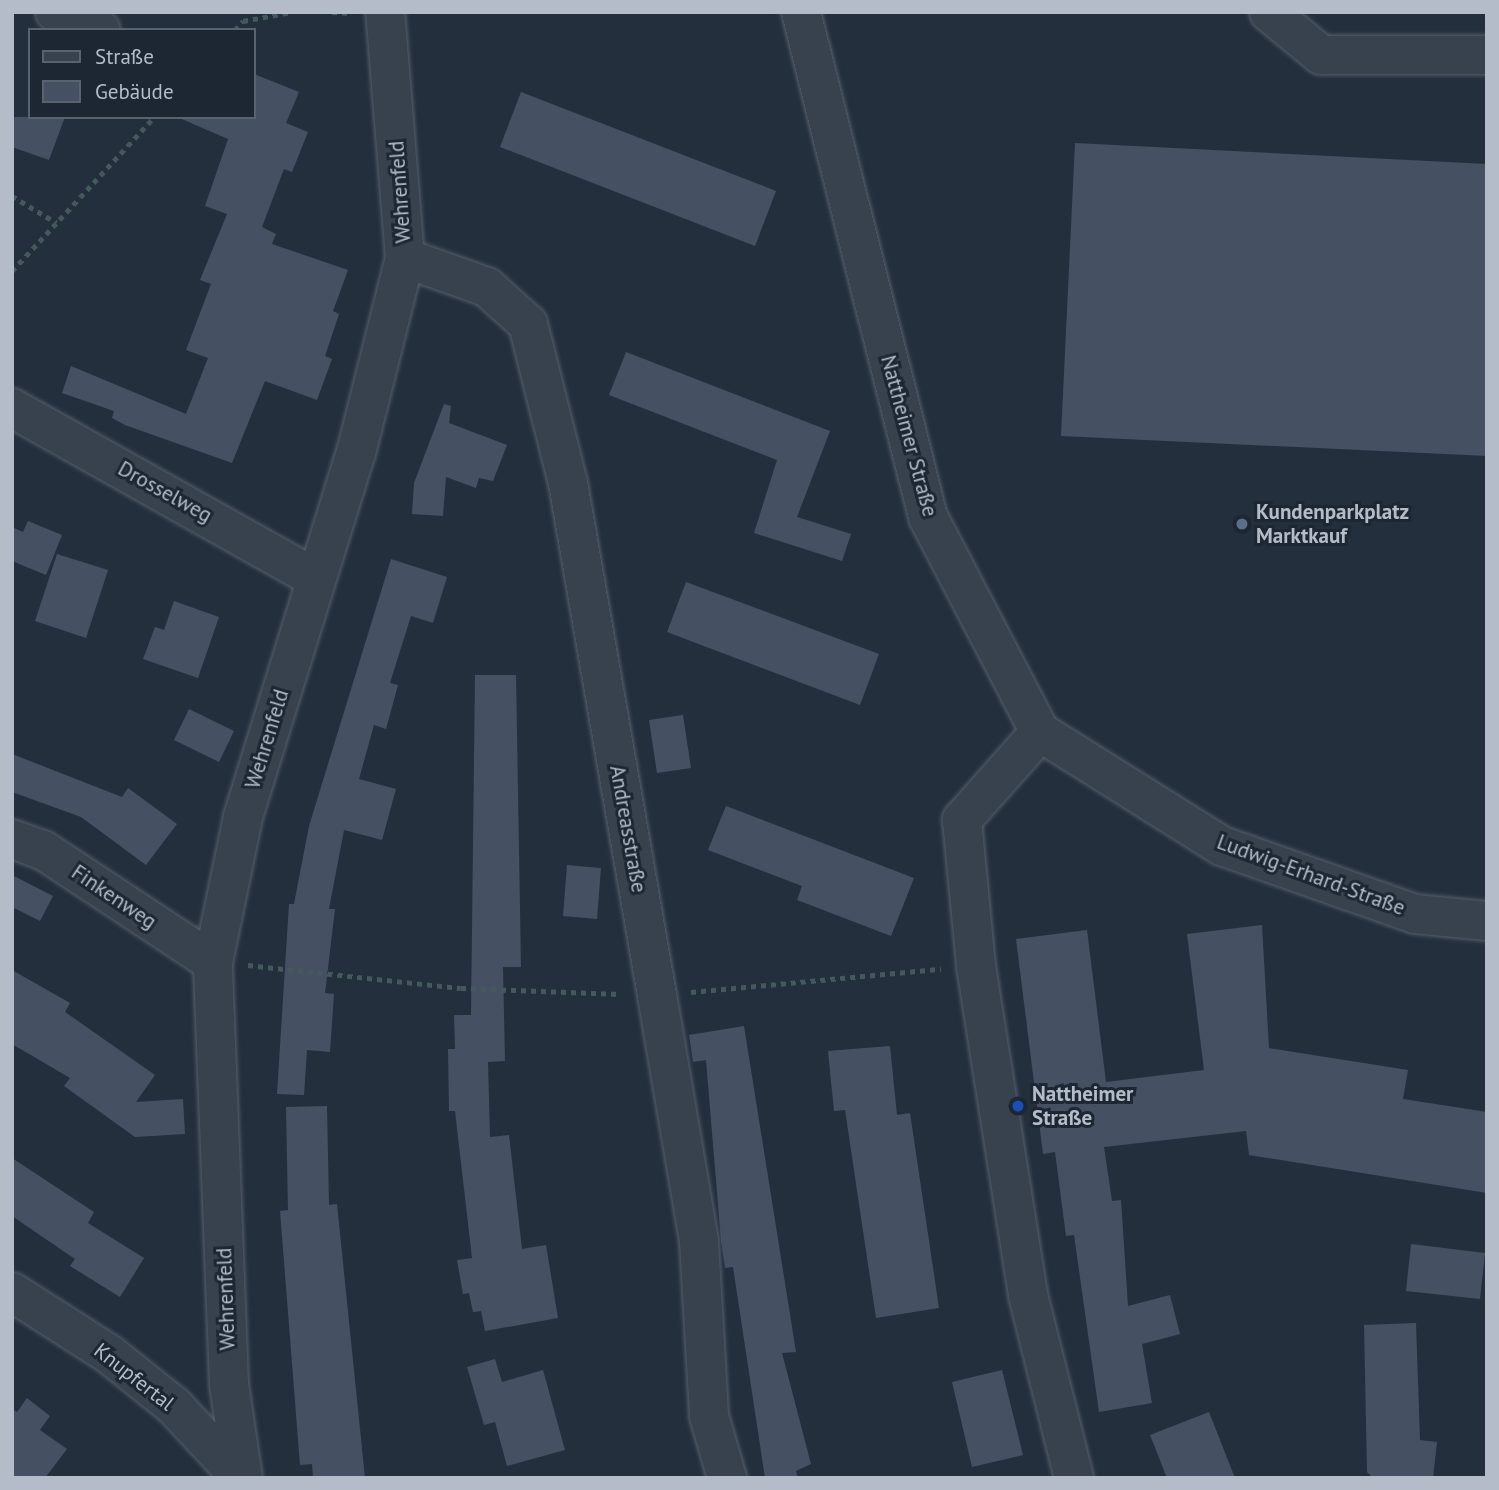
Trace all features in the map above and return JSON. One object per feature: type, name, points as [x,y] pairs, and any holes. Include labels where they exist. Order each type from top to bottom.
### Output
[{"type":"street","points":[[55,12],[96,28]]},
{"type":"street","name":"Wehrenfeld","points":[[242,1478],[229,1384],[213,962],[243,817],[356,453],[405,258],[385,12]]},
{"type":"street","name":"Nattheimer Straße","points":[[801,12],[928,517],[1040,732]]},
{"type":"street","points":[[1269,12],[1321,55],[1487,55]]},
{"type":"street","name":"Andreasstraße","points":[[405,258],[487,287],[528,324],[568,483],[657,995],[699,1241],[709,1416],[727,1478]]},
{"type":"street","name":"Drosselweg","points":[[12,408],[315,578]]},
{"type":"street","points":[[1040,732],[962,820],[976,966],[1028,1295],[1074,1478]]},
{"type":"street","name":"Ludwig-Erhard-Straße","points":[[1040,732],[1222,846],[1415,914],[1487,922]]},
{"type":"street","name":"Finkenweg","points":[[12,839],[43,850],[213,962]]},
{"type":"street","name":"Knupfertal","points":[[12,1292],[109,1354],[174,1406],[242,1478]]},
{"type":"path","points":[[237,28],[243,21],[291,12]]},
{"type":"path","points":[[12,271],[152,119]]},
{"type":"path","points":[[12,196],[57,223]]},
{"type":"path","points":[[213,962],[461,988],[657,995],[976,966]]},
{"type":"building","points":[[256,75],[299,92],[286,123],[308,132],[292,172],[284,169],[262,227],[276,234],[272,244],[348,270],[333,311],[339,314],[325,356],[332,359],[317,400],[265,381],[232,463],[125,425],[112,418],[114,411],[62,393],[71,366],[186,414],[208,358],[186,350],[211,284],[200,280],[227,214],[205,206],[228,139],[182,119],[256,119]]},
{"type":"building","points":[[521,92],[776,191],[755,246],[500,147]]},
{"type":"building","points":[[12,117],[64,119],[49,160],[12,147]]},
{"type":"building","points":[[1075,143],[1487,164],[1487,456],[1061,436]]},
{"type":"building","points":[[626,352],[830,431],[797,517],[851,534],[842,561],[754,533],[777,460],[609,395]]},
{"type":"building","points":[[444,404],[451,406],[449,423],[507,445],[493,481],[479,478],[476,488],[446,477],[443,516],[412,514],[414,483]]},
{"type":"building","points":[[28,521],[62,535],[46,575],[12,561],[12,527],[23,532]]},
{"type":"building","points":[[57,554],[108,570],[86,638],[35,621]]},
{"type":"building","points":[[391,559],[447,577],[433,623],[411,616],[390,683],[398,685],[386,729],[374,725],[359,779],[396,789],[382,840],[344,830],[329,909],[335,909],[325,993],[334,994],[330,1052],[307,1050],[304,1095],[277,1094],[289,904],[294,904],[309,826]]},
{"type":"building","points":[[686,582],[879,654],[860,705],[667,632]]},
{"type":"building","points":[[174,601],[219,617],[198,678],[143,659],[155,627],[164,630]]},
{"type":"building","points":[[475,675],[516,675],[521,967],[503,967],[505,1061],[488,1062],[490,1137],[509,1135],[522,1249],[546,1245],[558,1318],[485,1331],[481,1311],[473,1312],[469,1293],[463,1294],[457,1260],[472,1258],[455,1111],[449,1111],[448,1049],[455,1049],[454,1015],[471,1015]]},
{"type":"building","points":[[189,709],[234,731],[219,762],[174,740]]},
{"type":"building","points":[[683,715],[691,768],[657,773],[649,720]]},
{"type":"building","points":[[12,754],[122,797],[128,788],[177,824],[146,865],[81,817],[12,792]]},
{"type":"building","points":[[726,806],[914,878],[891,936],[797,900],[802,886],[708,850]]},
{"type":"building","points":[[567,865],[601,868],[597,919],[563,916]]},
{"type":"building","points":[[12,875],[53,896],[40,921],[12,907]]},
{"type":"building","points":[[1262,925],[1269,1048],[1408,1070],[1403,1099],[1487,1112],[1487,1193],[1249,1155],[1246,1131],[1104,1147],[1112,1201],[1121,1200],[1128,1306],[1170,1295],[1180,1334],[1142,1344],[1152,1403],[1099,1412],[1074,1235],[1066,1236],[1055,1152],[1043,1154],[1016,939],[1087,930],[1106,1082],[1204,1070],[1187,934]]},
{"type":"building","points":[[12,970],[70,1003],[65,1012],[155,1075],[136,1102],[183,1099],[185,1134],[135,1137],[64,1086],[70,1078],[12,1044]]},
{"type":"building","points":[[744,1026],[796,1352],[782,1353],[811,1464],[796,1471],[798,1478],[765,1478],[733,1267],[725,1268],[721,1241],[706,1060],[693,1062],[689,1035]]},
{"type":"building","points":[[890,1046],[897,1115],[910,1113],[939,1308],[876,1318],[845,1110],[834,1111],[828,1051]]},
{"type":"building","points":[[327,1106],[329,1205],[337,1204],[365,1478],[313,1478],[312,1464],[300,1465],[280,1211],[288,1210],[286,1107]]},
{"type":"building","points":[[12,1158],[94,1212],[88,1223],[144,1258],[120,1297],[70,1266],[75,1259],[12,1216]]},
{"type":"building","points":[[1411,1244],[1485,1253],[1480,1299],[1406,1291]]},
{"type":"building","points":[[1416,1323],[1420,1440],[1437,1442],[1433,1478],[1373,1478],[1367,1472],[1364,1325]]},
{"type":"building","points":[[495,1359],[502,1382],[543,1370],[565,1450],[507,1466],[495,1422],[484,1425],[467,1367]]},
{"type":"building","points":[[1002,1370],[1023,1455],[972,1467],[952,1382]]},
{"type":"building","points":[[27,1398],[50,1416],[40,1430],[67,1449],[45,1478],[12,1478],[12,1409],[17,1412]]},
{"type":"building","points":[[1209,1412],[1235,1478],[1167,1478],[1150,1435]]},
{"type":"place","name":"Kundenparkplatz Marktkauf","points":[[1242,524]]},
{"type":"place","name":"Nattheimer Straße","points":[[1018,1106]]}]
